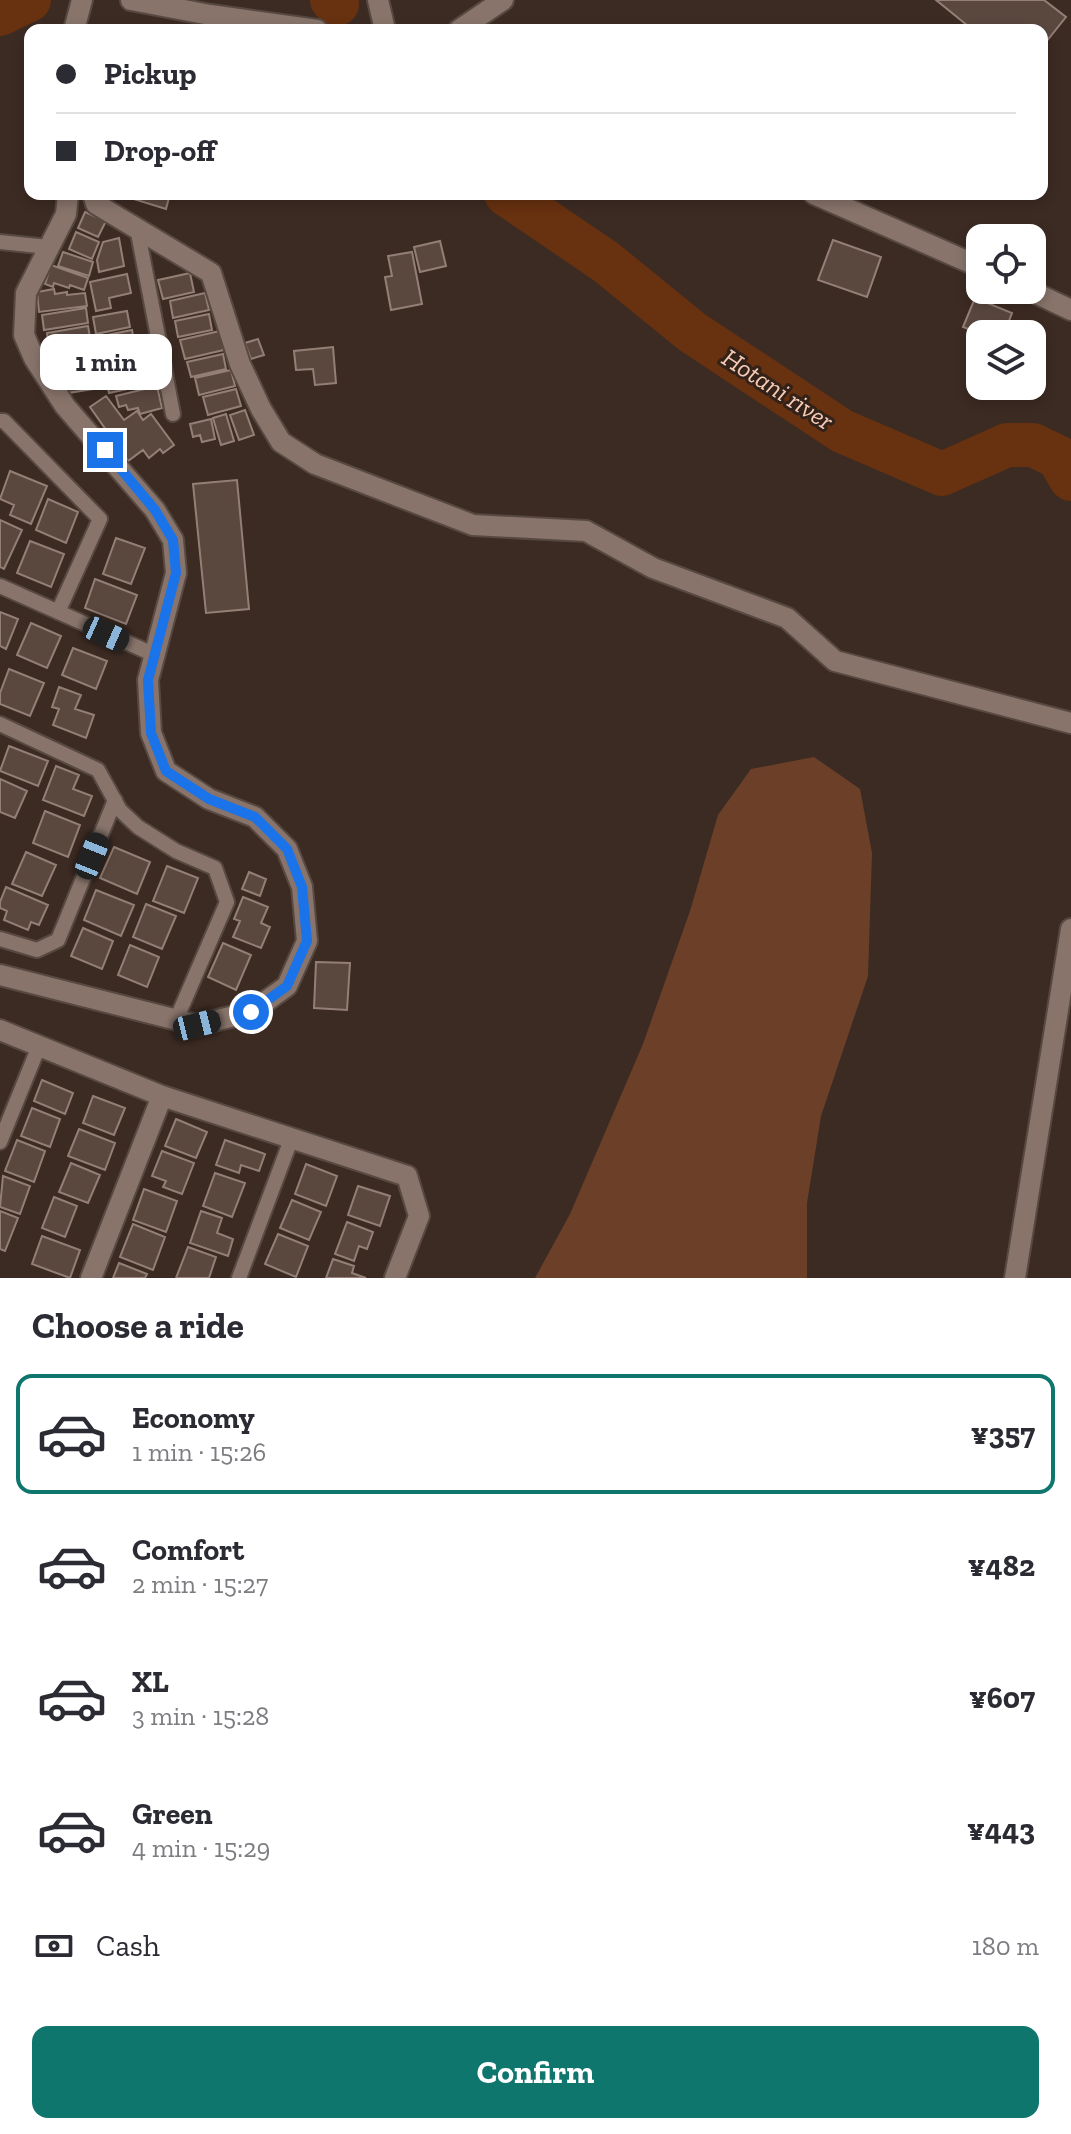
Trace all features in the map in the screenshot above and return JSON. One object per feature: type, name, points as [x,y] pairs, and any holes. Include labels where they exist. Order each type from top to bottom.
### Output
[{"type":"street","points":[[76,24],[82,0]]},
{"type":"street","points":[[131,0],[274,24]]},
{"type":"street","points":[[378,0],[384,24]]},
{"type":"street","points":[[468,24],[503,0]]},
{"type":"street","points":[[0,975],[197,1025],[251,1012],[287,986],[307,941],[302,887],[287,849],[255,817],[209,799],[166,771],[151,733],[148,680],[176,573],[173,540],[155,510],[65,406],[34,358],[24,335],[26,293],[66,214],[67,200]]},
{"type":"street","points":[[95,200],[96,204],[211,273],[240,364],[261,409],[281,442],[315,464],[473,525],[586,531],[653,568],[787,618],[835,661],[1071,723]]},
{"type":"street","points":[[828,200],[966,261]]},
{"type":"street","points":[[1046,298],[1071,310]]},
{"type":"street","points":[[1015,1278],[1071,929]]},
{"type":"street","points":[[0,1030],[162,1096],[407,1176],[419,1216],[395,1278]]},
{"type":"street","points":[[91,1278],[162,1096]]},
{"type":"lane","points":[[137,228],[173,414]]},
{"type":"lane","points":[[0,242],[48,247]]},
{"type":"lane","points":[[0,421],[4,421],[100,519],[58,612]]},
{"type":"lane","points":[[0,586],[155,655]]},
{"type":"lane","points":[[0,724],[98,770],[120,810],[138,827],[176,851],[215,868],[227,902],[176,1020]]},
{"type":"lane","points":[[0,939],[37,950],[58,940],[115,800]]},
{"type":"lane","points":[[0,1142],[39,1046]]},
{"type":"lane","points":[[239,1278],[292,1137]]},
{"type":"shaded area","points":[[814,757],[860,789],[872,853],[868,976],[821,1116],[807,1203],[807,1278],[535,1278],[570,1214],[643,1044],[690,911],[718,815],[751,769]]},
{"type":"building","points":[[936,0],[1044,0],[1066,17],[1048,40],[1048,24],[966,24]]},
{"type":"building","points":[[137,200],[168,200],[166,209]]},
{"type":"building","points":[[85,212],[106,221],[98,237],[78,228]]},
{"type":"building","points":[[76,232],[99,242],[92,259],[69,249]]},
{"type":"building","points":[[119,238],[124,266],[99,272],[97,260],[103,242]]},
{"type":"building","points":[[833,240],[881,257],[867,297],[818,280]]},
{"type":"building","points":[[440,241],[446,266],[420,272],[414,247]]},
{"type":"building","points":[[63,252],[93,262],[89,276],[58,266]]},
{"type":"building","points":[[412,252],[422,304],[391,310],[385,277],[392,276],[388,256]]},
{"type":"building","points":[[51,265],[88,278],[84,290],[70,285],[69,288],[54,283],[53,287],[45,284]]},
{"type":"building","points":[[190,273],[194,292],[163,299],[158,280]]},
{"type":"building","points":[[127,274],[131,293],[109,298],[111,308],[96,311],[90,282]]},
{"type":"building","points":[[54,289],[55,294],[85,293],[87,306],[39,312],[37,292]]},
{"type":"building","points":[[205,293],[209,310],[173,318],[170,301]]},
{"type":"building","points":[[973,304],[990,304],[1012,313],[1009,320],[966,320],[966,328],[963,327]]},
{"type":"building","points":[[86,308],[88,323],[44,330],[42,315]]},
{"type":"building","points":[[127,311],[130,327],[96,334],[93,317]]},
{"type":"building","points":[[209,314],[212,330],[178,337],[175,321]]},
{"type":"building","points":[[88,326],[91,343],[49,349],[47,333]]},
{"type":"building","points":[[132,330],[135,346],[101,354],[97,337]]},
{"type":"building","points":[[220,331],[224,350],[185,359],[180,340]]},
{"type":"building","points":[[258,339],[264,355],[251,359],[245,343]]},
{"type":"building","points":[[94,346],[100,388],[68,393],[61,380],[55,382],[52,365],[46,366],[44,353]]},
{"type":"building","points":[[333,347],[336,383],[315,385],[313,369],[296,370],[294,351]]},
{"type":"building","points":[[132,350],[136,370],[102,376],[98,356]]},
{"type":"building","points":[[223,354],[226,369],[191,377],[187,362]]},
{"type":"building","points":[[231,370],[235,386],[199,395],[195,378]]},
{"type":"building","points":[[144,372],[146,385],[109,393],[106,380]]},
{"type":"building","points":[[157,386],[162,408],[140,414],[138,408],[128,410],[126,405],[119,407],[116,396]]},
{"type":"building","points":[[236,389],[241,406],[208,415],[203,397]]},
{"type":"building","points":[[106,396],[124,420],[137,411],[143,420],[151,414],[174,445],[163,453],[160,449],[149,458],[143,450],[128,461],[90,407]]},
{"type":"building","points":[[245,410],[254,435],[239,440],[230,415]]},
{"type":"building","points":[[226,414],[234,441],[221,445],[213,418]]},
{"type":"building","points":[[211,419],[215,439],[202,442],[200,435],[193,437],[190,424]]},
{"type":"building","points":[[10,471],[47,486],[31,524],[10,515],[14,505],[0,499]]},
{"type":"building","points":[[237,480],[249,609],[206,613],[193,484]]},
{"type":"building","points":[[48,499],[78,512],[66,543],[36,530]]},
{"type":"building","points":[[0,520],[22,530],[4,569],[0,567]]},
{"type":"building","points":[[116,538],[145,548],[131,584],[103,574]]},
{"type":"building","points":[[30,541],[64,554],[51,587],[17,573]]},
{"type":"building","points":[[95,579],[137,595],[126,624],[85,608]]},
{"type":"building","points":[[0,612],[18,619],[6,649],[0,646]]},
{"type":"building","points":[[31,623],[61,636],[47,668],[17,655]]},
{"type":"building","points":[[73,648],[107,661],[96,689],[62,675]]},
{"type":"building","points":[[9,669],[44,683],[30,716],[0,704],[0,693]]},
{"type":"building","points":[[59,687],[81,695],[75,709],[94,715],[86,738],[53,725],[59,709],[52,707]]},
{"type":"building","points":[[9,746],[48,761],[38,786],[0,771]]},
{"type":"building","points":[[56,766],[79,775],[73,789],[92,796],[84,816],[43,800]]},
{"type":"building","points":[[0,779],[27,791],[15,818],[0,812]]},
{"type":"building","points":[[45,811],[80,825],[68,857],[33,843]]},
{"type":"building","points":[[114,847],[150,862],[137,894],[100,878]]},
{"type":"building","points":[[26,852],[56,865],[42,896],[12,884]]},
{"type":"building","points":[[167,866],[198,878],[184,913],[153,901]]},
{"type":"building","points":[[249,872],[266,879],[260,896],[242,889]]},
{"type":"building","points":[[6,887],[48,905],[39,925],[31,922],[28,930],[4,920],[7,911],[0,908],[0,902]]},
{"type":"building","points":[[96,890],[134,905],[121,936],[84,920]]},
{"type":"building","points":[[243,897],[268,907],[261,923],[270,927],[261,948],[233,937],[240,921],[234,919]]},
{"type":"building","points":[[146,904],[176,916],[162,949],[133,937]]},
{"type":"building","points":[[83,928],[113,941],[102,969],[71,956]]},
{"type":"building","points":[[223,943],[251,955],[236,990],[208,977]]},
{"type":"building","points":[[130,945],[159,957],[147,987],[118,975]]},
{"type":"building","points":[[316,962],[350,963],[347,1010],[314,1008]]},
{"type":"building","points":[[42,1080],[73,1093],[65,1114],[34,1101]]},
{"type":"building","points":[[93,1096],[125,1108],[114,1135],[83,1123]]},
{"type":"building","points":[[32,1108],[60,1119],[50,1147],[21,1136]]},
{"type":"building","points":[[176,1119],[207,1132],[196,1158],[165,1146]]},
{"type":"building","points":[[79,1129],[115,1143],[105,1170],[68,1156]]},
{"type":"building","points":[[17,1140],[45,1151],[34,1182],[5,1171]]},
{"type":"building","points":[[225,1140],[265,1154],[259,1171],[241,1165],[239,1173],[216,1165]]},
{"type":"building","points":[[162,1151],[194,1163],[182,1194],[163,1187],[166,1181],[152,1176]]},
{"type":"building","points":[[71,1163],[100,1175],[88,1203],[59,1192]]},
{"type":"building","points":[[306,1164],[337,1176],[326,1206],[295,1194]]},
{"type":"building","points":[[215,1173],[245,1183],[232,1217],[203,1206]]},
{"type":"building","points":[[3,1176],[30,1186],[20,1214],[0,1207]]},
{"type":"building","points":[[358,1186],[390,1196],[380,1226],[348,1215]]},
{"type":"building","points":[[144,1189],[177,1201],[166,1232],[133,1220]]},
{"type":"building","points":[[54,1197],[77,1206],[65,1237],[42,1228]]},
{"type":"building","points":[[292,1200],[321,1212],[309,1240],[280,1228]]},
{"type":"building","points":[[0,1211],[18,1218],[5,1251],[0,1249]]},
{"type":"building","points":[[201,1211],[222,1218],[217,1233],[233,1239],[228,1256],[190,1243]]},
{"type":"building","points":[[347,1222],[373,1232],[367,1249],[359,1246],[354,1261],[335,1254]]},
{"type":"building","points":[[133,1224],[165,1237],[153,1270],[120,1257]]},
{"type":"building","points":[[278,1234],[308,1246],[296,1277],[265,1264]]},
{"type":"building","points":[[42,1236],[80,1250],[70,1278],[32,1264]]},
{"type":"building","points":[[188,1247],[216,1257],[209,1278],[176,1278]]},
{"type":"building","points":[[333,1259],[354,1266],[352,1273],[366,1278],[326,1278]]},
{"type":"building","points":[[119,1263],[147,1274],[145,1278],[113,1278]]},
{"type":"waterway","name":"Hotani river","points":[[0,14],[29,0]]},
{"type":"waterway","name":"Hotani river","points":[[332,0],[337,4]]},
{"type":"waterway","name":"Hotani river","points":[[515,200],[606,262],[692,332],[842,431],[942,474],[1007,445],[1033,445],[1058,457],[1071,479]]},
{"type":"route","points":[[105,450],[155,510],[173,540],[176,573],[148,680],[151,733],[166,771],[209,799],[255,817],[287,849],[302,887],[307,941],[287,986],[251,1012]]}]
